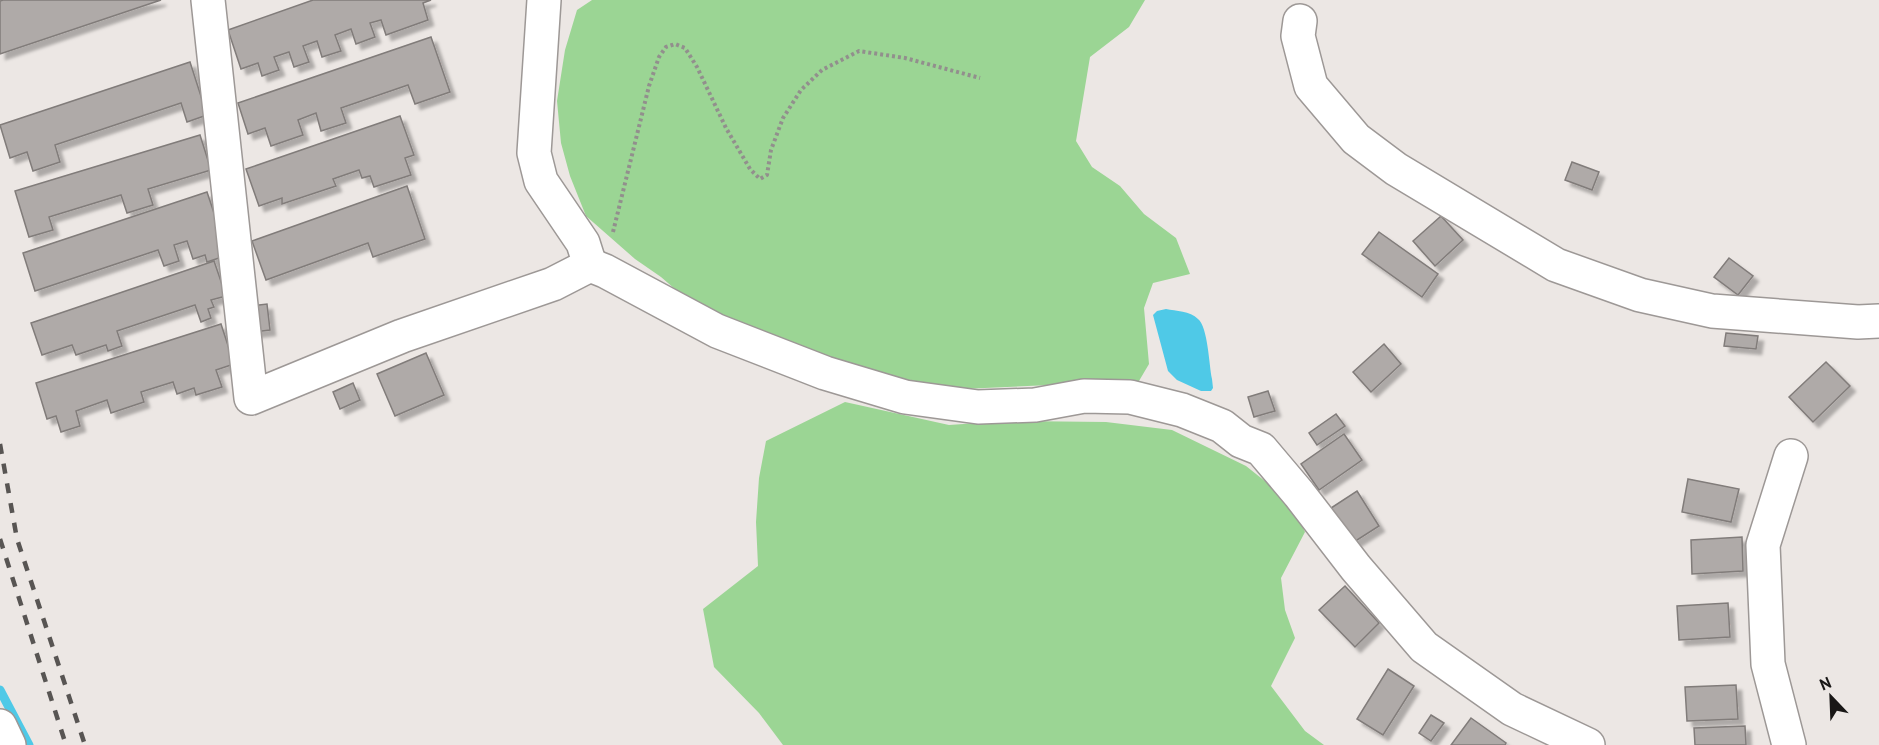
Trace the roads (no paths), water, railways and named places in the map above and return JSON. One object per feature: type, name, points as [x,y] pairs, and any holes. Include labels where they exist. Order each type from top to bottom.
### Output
[{"type":"street","points":[[208,0],[251,398],[402,336],[598,268]]},
{"type":"street","points":[[544,0],[534,153],[541,181],[584,243],[598,268],[726,334],[825,373],[905,397],[978,407],[1035,405],[1084,396],[1130,397],[1182,410],[1222,426],[1240,441],[1261,449],[1356,568],[1424,646],[1512,709],[1588,745]]},
{"type":"street","points":[[1300,21],[1298,36],[1311,86],[1356,139],[1396,169],[1556,265],[1640,295],[1712,311],[1858,322],[1879,321]]},
{"type":"street","points":[[1790,745],[1767,664],[1763,545],[1791,456]]},
{"type":"street","points":[[0,726],[9,745]]},
{"type":"water","points":[[1166,309],[1191,314],[1201,323],[1208,347],[1213,388],[1211,391],[1201,391],[1177,380],[1168,371],[1153,315],[1157,311]]},
{"type":"waterway","points":[[0,690],[29,745]]},
{"type":"railway","points":[[0,444],[17,539],[85,745]]},
{"type":"railway","points":[[0,539],[66,745]]}]
